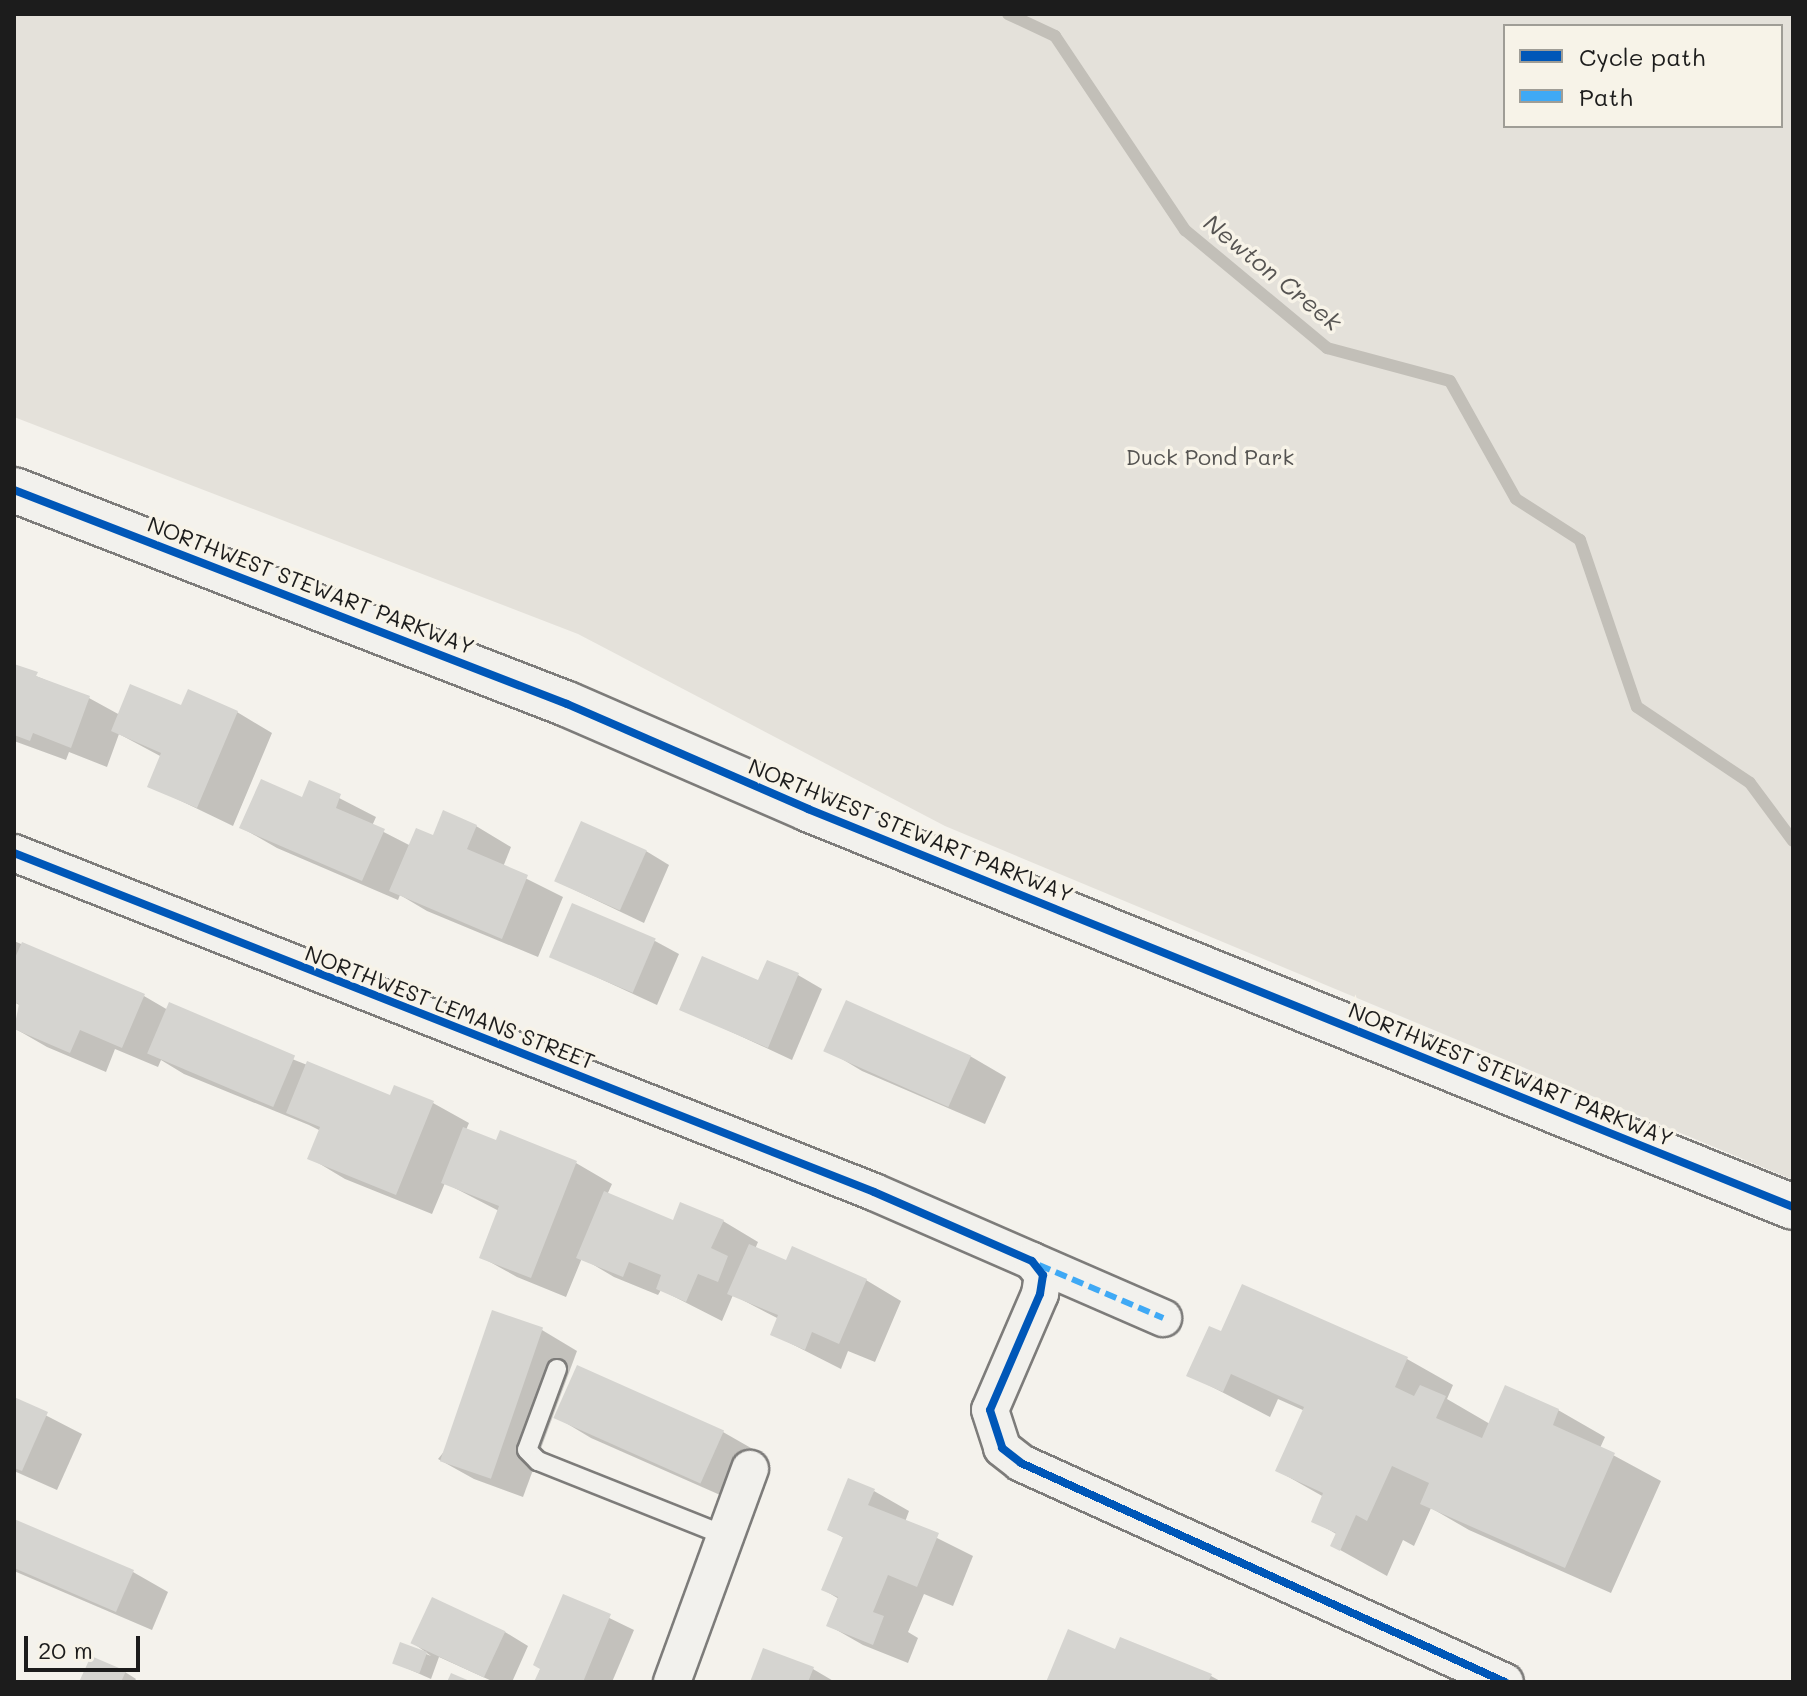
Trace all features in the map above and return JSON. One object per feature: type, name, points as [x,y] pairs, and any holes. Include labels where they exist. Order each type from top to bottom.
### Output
[{"type":"main road","name":"NORTHWEST STEWART PARKWAY","points":[[14,490],[567,704],[823,815],[1793,1207]]},
{"type":"street","name":"NORTHWEST LEMANS STREET","points":[[14,853],[874,1192],[1163,1318]]},
{"type":"street","points":[[1032,1261],[1043,1275],[1040,1294],[990,1410],[1002,1448],[1036,1469],[1505,1682]]},
{"type":"street","points":[[672,1682],[750,1469]]},
{"type":"lane","points":[[557,1369],[527,1450],[538,1461],[726,1536]]},
{"type":"green space","name":"Duck Pond Park","points":[[14,14],[1793,14],[1793,1180],[945,826],[578,634],[14,417]]},
{"type":"building","points":[[14,664],[38,672],[36,676],[90,696],[71,748],[33,733],[30,741],[14,735]]},
{"type":"building","points":[[130,684],[181,705],[188,689],[238,711],[197,808],[147,787],[161,753],[111,731]]},
{"type":"building","points":[[261,779],[302,797],[309,780],[341,794],[336,808],[385,829],[362,881],[239,828]]},
{"type":"building","points":[[443,810],[477,825],[467,849],[528,875],[502,939],[389,891],[416,828],[433,835]]},
{"type":"building","points":[[581,821],[647,850],[620,911],[554,881]]},
{"type":"building","points":[[572,903],[656,939],[633,993],[549,957]]},
{"type":"building","points":[[22,942],[145,994],[122,1048],[80,1030],[70,1053],[14,1029],[19,1004],[14,1002],[14,960]]},
{"type":"building","points":[[702,956],[758,980],[767,960],[799,973],[768,1048],[679,1010]]},
{"type":"building","points":[[846,1000],[971,1056],[948,1107],[823,1051]]},
{"type":"building","points":[[169,1002],[295,1056],[273,1107],[147,1054]]},
{"type":"building","points":[[307,1061],[390,1095],[394,1085],[434,1101],[396,1195],[307,1159],[320,1127],[286,1113]]},
{"type":"building","points":[[463,1127],[496,1140],[500,1130],[577,1161],[531,1278],[479,1258],[499,1206],[441,1183]]},
{"type":"building","points":[[604,1191],[673,1220],[680,1202],[724,1220],[711,1248],[728,1256],[718,1282],[698,1274],[686,1302],[656,1289],[661,1275],[629,1262],[623,1277],[576,1258]]},
{"type":"building","points":[[749,1244],[786,1260],[792,1246],[867,1279],[839,1344],[812,1332],[805,1350],[770,1335],[778,1315],[727,1294]]},
{"type":"building","points":[[1242,1284],[1408,1357],[1395,1387],[1414,1396],[1420,1385],[1446,1396],[1436,1418],[1482,1438],[1505,1385],[1559,1409],[1553,1425],[1615,1453],[1565,1568],[1420,1504],[1429,1483],[1392,1466],[1367,1521],[1356,1515],[1340,1551],[1330,1546],[1336,1533],[1311,1522],[1323,1493],[1275,1471],[1304,1407],[1231,1374],[1223,1392],[1186,1376],[1209,1326],[1221,1331]]},
{"type":"building","points":[[492,1310],[543,1328],[491,1479],[440,1461]]},
{"type":"building","points":[[577,1365],[724,1430],[700,1483],[553,1418]]},
{"type":"building","points":[[14,1397],[48,1412],[22,1471],[14,1468]]},
{"type":"building","points":[[848,1478],[875,1489],[868,1505],[939,1533],[917,1587],[888,1575],[873,1612],[884,1616],[873,1645],[826,1626],[838,1597],[821,1590],[843,1537],[827,1530]]},
{"type":"building","points":[[14,1519],[134,1570],[116,1612],[14,1568]]},
{"type":"building","points":[[563,1594],[611,1614],[583,1682],[534,1682],[540,1669],[533,1665]]},
{"type":"building","points":[[432,1597],[505,1631],[484,1677],[410,1643]]},
{"type":"building","points":[[1068,1629],[1115,1649],[1120,1637],[1212,1674],[1208,1682],[1046,1682]]},
{"type":"building","points":[[400,1642],[427,1652],[419,1674],[392,1664]]},
{"type":"building","points":[[763,1648],[814,1667],[808,1682],[750,1682]]},
{"type":"building","points":[[91,1656],[126,1671],[121,1682],[79,1682]]},
{"type":"building","points":[[451,1673],[472,1682],[447,1682]]},
{"type":"waterway","name":"Newton Creek","points":[[1008,14],[1055,36],[1185,230],[1327,348],[1450,381],[1516,499],[1580,540],[1637,707],[1750,783],[1793,841]]},
{"type":"marked path","points":[[1039,1265],[1163,1318]]},
{"type":"cycle path","points":[[14,490],[567,704],[808,809],[1793,1207]]},
{"type":"cycle path","points":[[14,853],[874,1192],[1032,1261],[1043,1275],[1040,1294],[990,1410],[1002,1448],[1021,1463],[1505,1682]]}]
